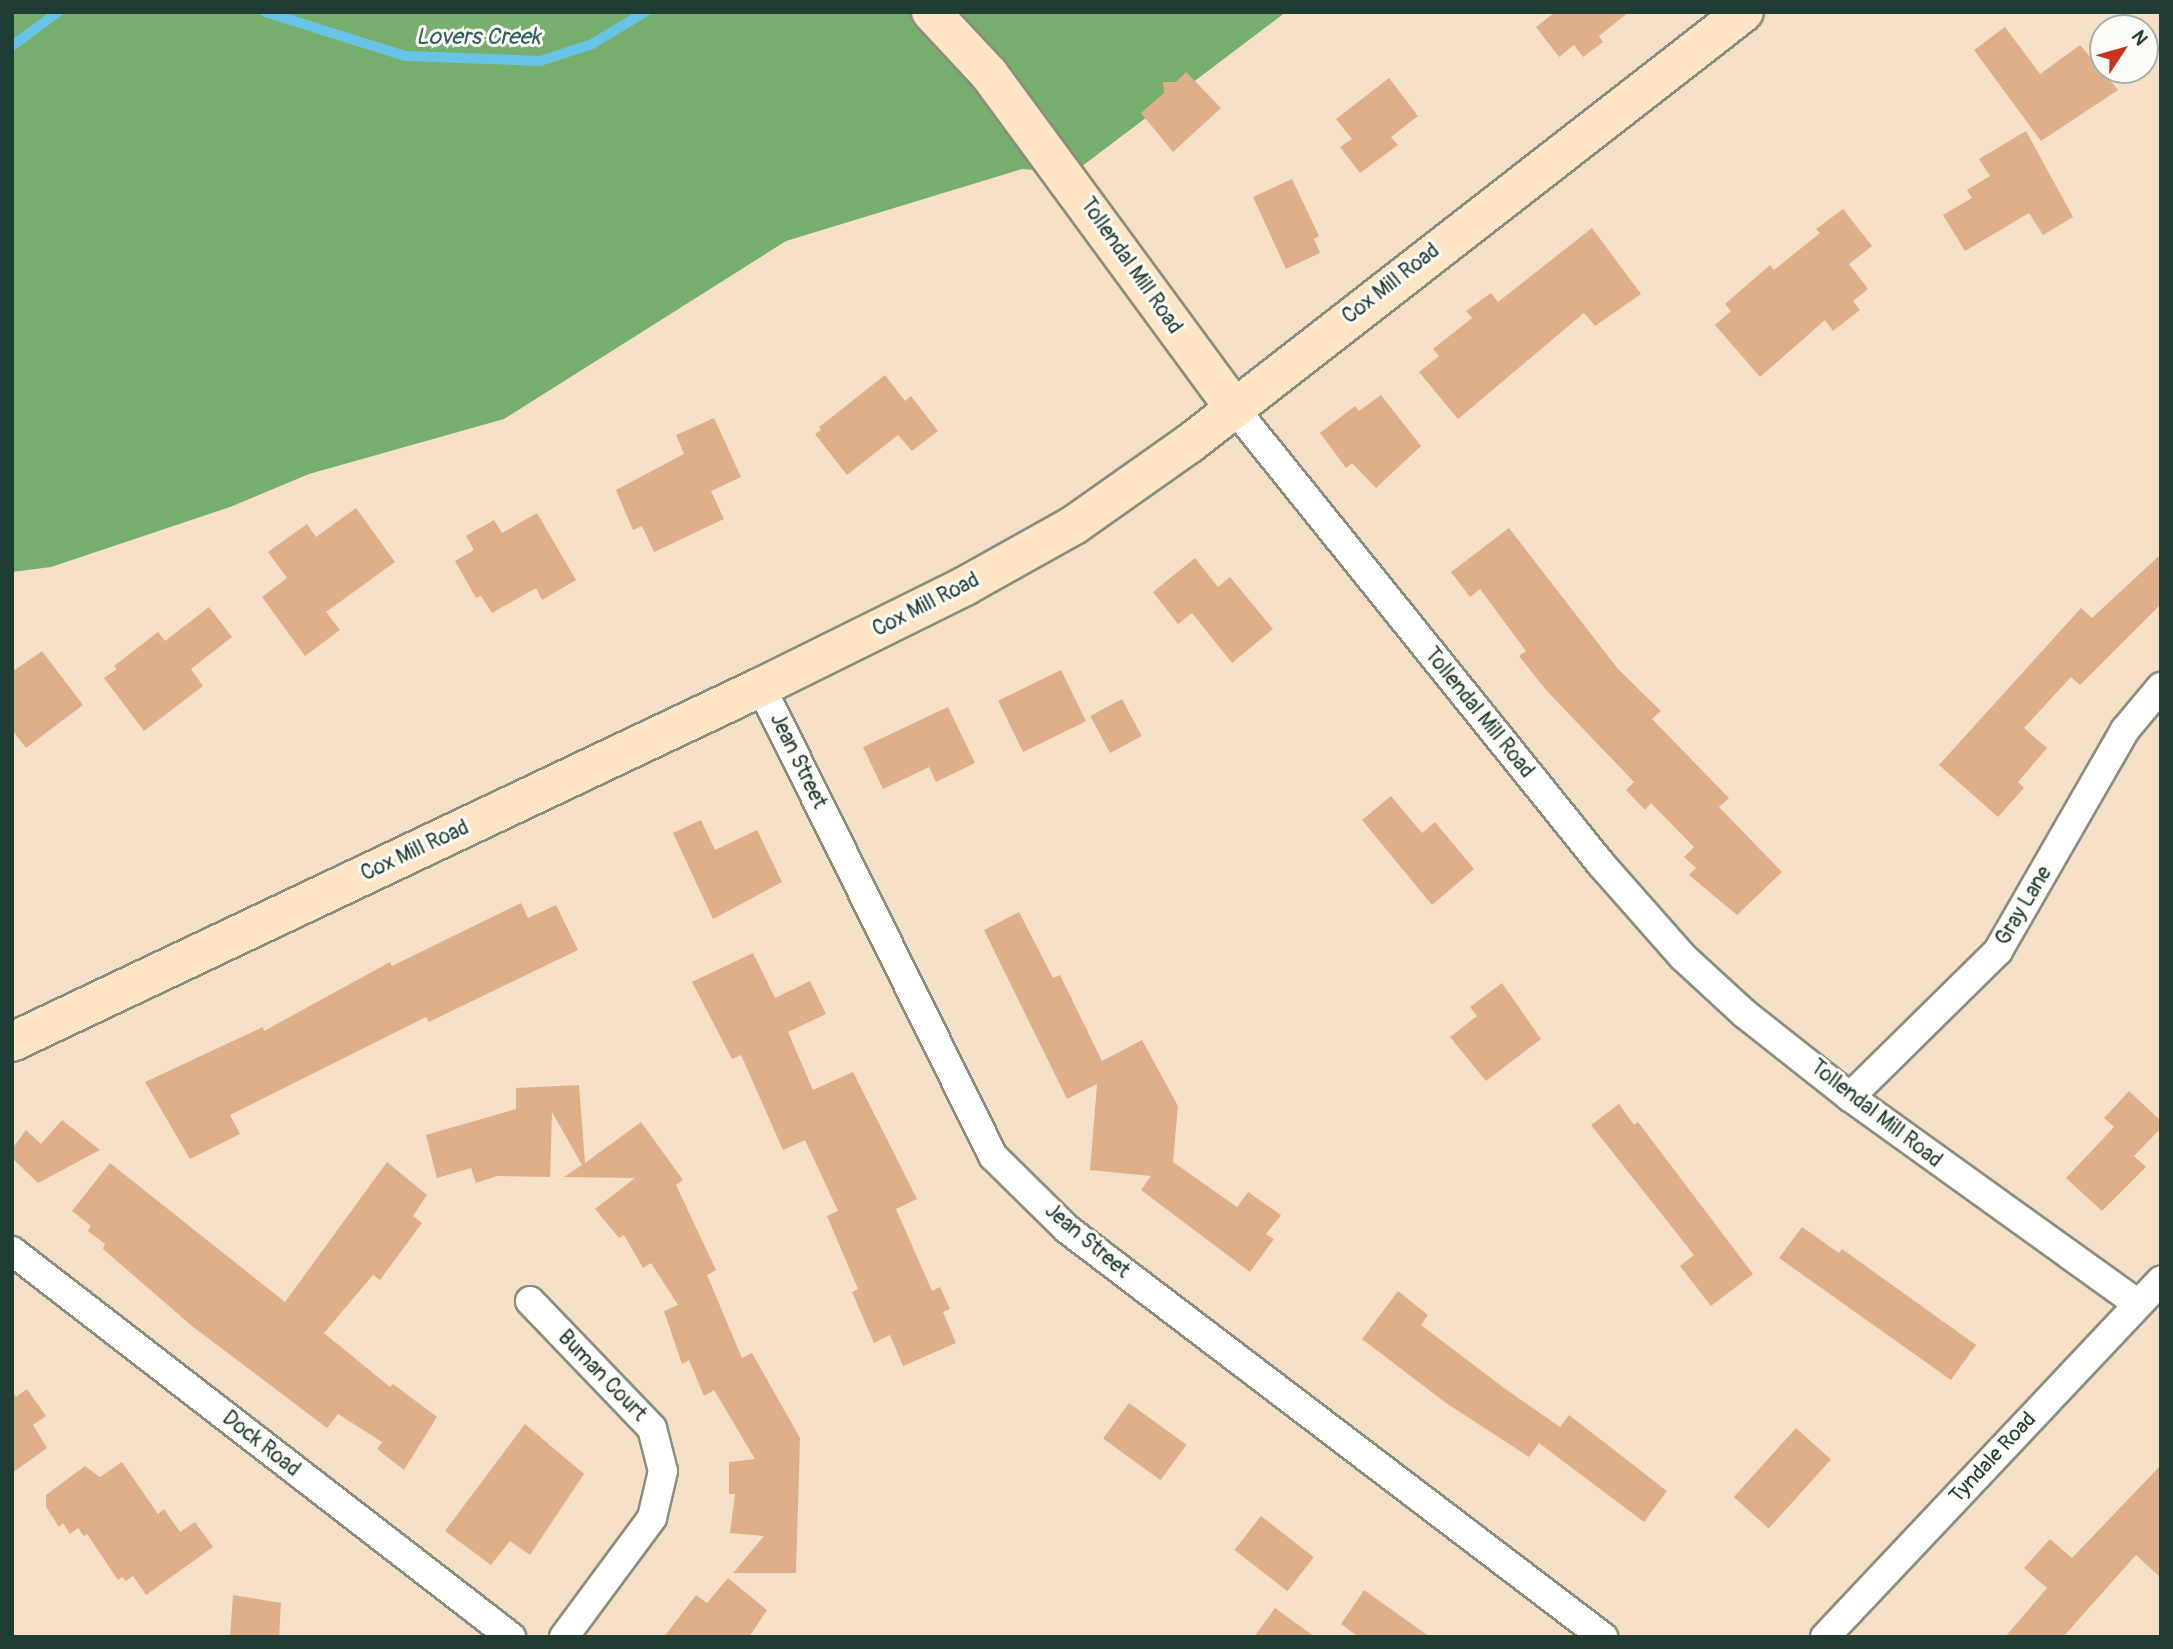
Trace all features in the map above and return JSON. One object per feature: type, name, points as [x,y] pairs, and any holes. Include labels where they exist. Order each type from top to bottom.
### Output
[{"type":"street","name":"Tollendal Mill Road","points":[[931,12],[989,74],[1234,408],[1601,864],[1683,957],[1745,1014],[1850,1097],[2138,1304]]},
{"type":"street","name":"Cox Mill Road","points":[[12,1042],[761,687],[965,586],[1074,525],[1234,408],[1744,12]]},
{"type":"street","name":"Jean Street","points":[[761,687],[993,1156],[1067,1230],[1603,1637]]},
{"type":"street","name":"Gray Lane","points":[[1850,1097],[1998,951],[2125,730],[2161,687]]},
{"type":"street","name":"Dock Road","points":[[12,1251],[511,1637]]},
{"type":"street","name":"Tyndale Road","points":[[1825,1637],[2161,1280]]},
{"type":"street","name":"Buman Court","points":[[530,1301],[652,1429],[663,1471],[652,1518],[564,1637]]},
{"type":"green space","points":[[12,12],[1286,12],[1073,173],[1022,169],[786,241],[504,419],[309,474],[230,507],[51,567],[12,572]]},
{"type":"building","points":[[1555,12],[1629,12],[1599,36],[1603,42],[1583,57],[1574,45],[1559,57],[1536,27]]},
{"type":"building","points":[[2005,27],[2040,74],[2080,45],[2089,56],[2089,84],[2113,84],[2118,90],[2041,141],[1974,50]]},
{"type":"building","points":[[1186,72],[1221,108],[1173,152],[1141,113],[1164,93],[1163,82],[1176,82]]},
{"type":"building","points":[[1389,78],[1418,116],[1391,137],[1398,145],[1360,173],[1340,147],[1352,139],[1336,119]]},
{"type":"building","points":[[2026,131],[2073,217],[2043,235],[2029,213],[1965,251],[1943,215],[1972,198],[1967,190],[1990,176],[1979,159]]},
{"type":"building","points":[[1292,179],[1319,236],[1314,239],[1320,253],[1286,269],[1253,197]]},
{"type":"building","points":[[1843,209],[1872,246],[1849,264],[1868,289],[1853,301],[1860,310],[1833,331],[1825,320],[1760,377],[1715,325],[1731,311],[1725,304],[1770,265],[1774,270],[1820,233],[1816,229]]},
{"type":"building","points":[[1592,228],[1641,294],[1595,326],[1584,313],[1458,419],[1419,372],[1439,356],[1433,349],[1472,318],[1466,311],[1491,293],[1498,302]]},
{"type":"building","points":[[885,375],[905,401],[911,396],[938,431],[912,451],[898,435],[847,475],[815,434],[821,430],[819,427]]},
{"type":"building","points":[[1381,395],[1421,446],[1376,488],[1352,463],[1346,468],[1320,433],[1355,406],[1359,411]]},
{"type":"building","points":[[714,418],[741,477],[711,491],[724,519],[654,552],[642,526],[633,530],[616,490],[684,454],[676,435]]},
{"type":"building","points":[[356,508],[395,562],[326,612],[340,630],[305,656],[262,597],[287,578],[268,552],[307,524],[316,537]]},
{"type":"building","points":[[537,513],[576,580],[542,600],[536,588],[492,613],[481,596],[476,598],[455,561],[474,550],[466,536],[494,520],[502,533]]},
{"type":"building","points":[[1509,528],[1618,669],[1661,711],[1652,719],[1729,798],[1719,807],[1782,872],[1737,915],[1689,875],[1696,868],[1684,857],[1694,847],[1651,803],[1645,810],[1626,790],[1634,782],[1546,690],[1519,656],[1526,651],[1480,589],[1470,597],[1451,572]]},
{"type":"building","points":[[2161,554],[2161,604],[2080,685],[2071,677],[2024,728],[2047,748],[2018,782],[2024,788],[1998,817],[1939,765],[2081,608],[2092,618]]},
{"type":"building","points":[[1195,558],[1218,587],[1230,577],[1273,629],[1232,663],[1192,613],[1178,624],[1153,592]]},
{"type":"building","points":[[209,607],[232,637],[191,669],[203,686],[144,731],[104,678],[117,669],[114,666],[158,632],[165,641]]},
{"type":"building","points":[[42,651],[83,705],[26,748],[12,730],[12,672]]},
{"type":"building","points":[[1061,670],[1086,721],[1023,752],[998,701]]},
{"type":"building","points":[[1122,699],[1142,736],[1110,753],[1090,716]]},
{"type":"building","points":[[948,707],[975,763],[936,782],[929,767],[883,789],[863,747]]},
{"type":"building","points":[[1391,796],[1422,833],[1435,822],[1474,869],[1432,905],[1362,820]]},
{"type":"building","points":[[701,820],[715,850],[757,830],[782,882],[713,919],[673,833]]},
{"type":"building","points":[[521,903],[528,918],[556,905],[578,950],[429,1022],[426,1017],[230,1115],[240,1134],[190,1159],[145,1082],[263,1027],[264,1031],[390,962],[392,966]]},
{"type":"building","points":[[1019,912],[1053,978],[1060,975],[1102,1061],[1142,1040],[1178,1106],[1173,1162],[1237,1207],[1248,1192],[1281,1215],[1266,1234],[1274,1239],[1250,1272],[1141,1190],[1151,1176],[1090,1170],[1097,1084],[1067,1099],[984,930]]},
{"type":"building","points":[[753,953],[775,998],[810,981],[826,1014],[788,1032],[813,1090],[853,1072],[917,1199],[896,1209],[932,1291],[940,1287],[950,1309],[943,1312],[956,1343],[903,1366],[890,1335],[874,1343],[852,1292],[858,1289],[827,1216],[838,1211],[805,1140],[783,1150],[741,1055],[732,1059],[692,982]]},
{"type":"building","points":[[1502,983],[1541,1039],[1486,1081],[1450,1037],[1477,1016],[1470,1007]]},
{"type":"building","points":[[579,1085],[585,1163],[641,1122],[683,1180],[676,1185],[716,1270],[707,1275],[742,1358],[752,1353],[800,1438],[796,1573],[733,1573],[764,1536],[730,1533],[735,1494],[729,1494],[729,1462],[755,1459],[714,1390],[704,1396],[689,1360],[682,1364],[664,1311],[678,1305],[651,1263],[643,1268],[624,1235],[619,1238],[595,1209],[635,1178],[564,1177],[582,1165],[552,1112],[550,1177],[497,1176],[476,1183],[471,1168],[437,1178],[426,1135],[516,1109],[516,1088]]},
{"type":"building","points":[[2129,1091],[2161,1121],[2161,1128],[2134,1156],[2146,1167],[2102,1211],[2066,1178],[2114,1127],[2104,1118]]},
{"type":"building","points":[[1619,1104],[1634,1125],[1638,1122],[1753,1274],[1711,1306],[1680,1266],[1694,1255],[1591,1125]]},
{"type":"building","points":[[62,1120],[100,1150],[38,1183],[12,1158],[12,1149],[26,1130],[41,1144]]},
{"type":"building","points":[[387,1162],[427,1195],[413,1216],[422,1223],[380,1280],[373,1275],[324,1333],[390,1387],[393,1384],[437,1417],[404,1470],[377,1449],[382,1442],[338,1414],[327,1428],[192,1326],[103,1249],[105,1244],[88,1231],[91,1226],[72,1211],[110,1163],[285,1302]]},
{"type":"building","points":[[1802,1227],[1839,1253],[1842,1249],[1976,1345],[1951,1380],[1779,1258]]},
{"type":"building","points":[[1398,1291],[1428,1315],[1421,1325],[1504,1388],[1560,1427],[1569,1415],[1667,1491],[1644,1522],[1539,1443],[1529,1457],[1446,1403],[1362,1339]]},
{"type":"building","points":[[27,1389],[46,1416],[33,1425],[47,1448],[12,1473],[12,1390],[16,1397]]},
{"type":"building","points":[[1129,1403],[1186,1445],[1161,1480],[1103,1439]]},
{"type":"building","points":[[525,1424],[584,1474],[530,1555],[510,1541],[491,1565],[445,1531]]},
{"type":"building","points":[[1796,1428],[1831,1459],[1769,1529],[1734,1497]]},
{"type":"building","points":[[122,1462],[158,1514],[164,1509],[180,1532],[195,1522],[213,1547],[146,1595],[133,1576],[126,1581],[122,1577],[118,1580],[87,1534],[84,1536],[78,1528],[70,1534],[63,1523],[59,1527],[46,1507],[46,1495],[85,1466],[100,1477]]},
{"type":"building","points":[[2161,1465],[2161,1578],[2136,1555],[2063,1637],[2005,1637],[2047,1588],[2024,1568],[2050,1539],[2072,1558]]},
{"type":"building","points":[[1261,1516],[1314,1557],[1287,1591],[1235,1550]]},
{"type":"building","points":[[728,1578],[767,1610],[749,1637],[664,1637],[696,1595],[707,1603]]},
{"type":"building","points":[[1364,1590],[1430,1637],[1359,1637],[1341,1624]]},
{"type":"building","points":[[233,1595],[281,1603],[279,1637],[230,1637]]},
{"type":"building","points":[[1275,1608],[1315,1637],[1254,1637]]},
{"type":"waterway","name":"Lovers Creek","points":[[12,46],[58,12]]},
{"type":"waterway","name":"Lovers Creek","points":[[265,12],[405,56],[540,61],[592,44],[645,12]]}]
